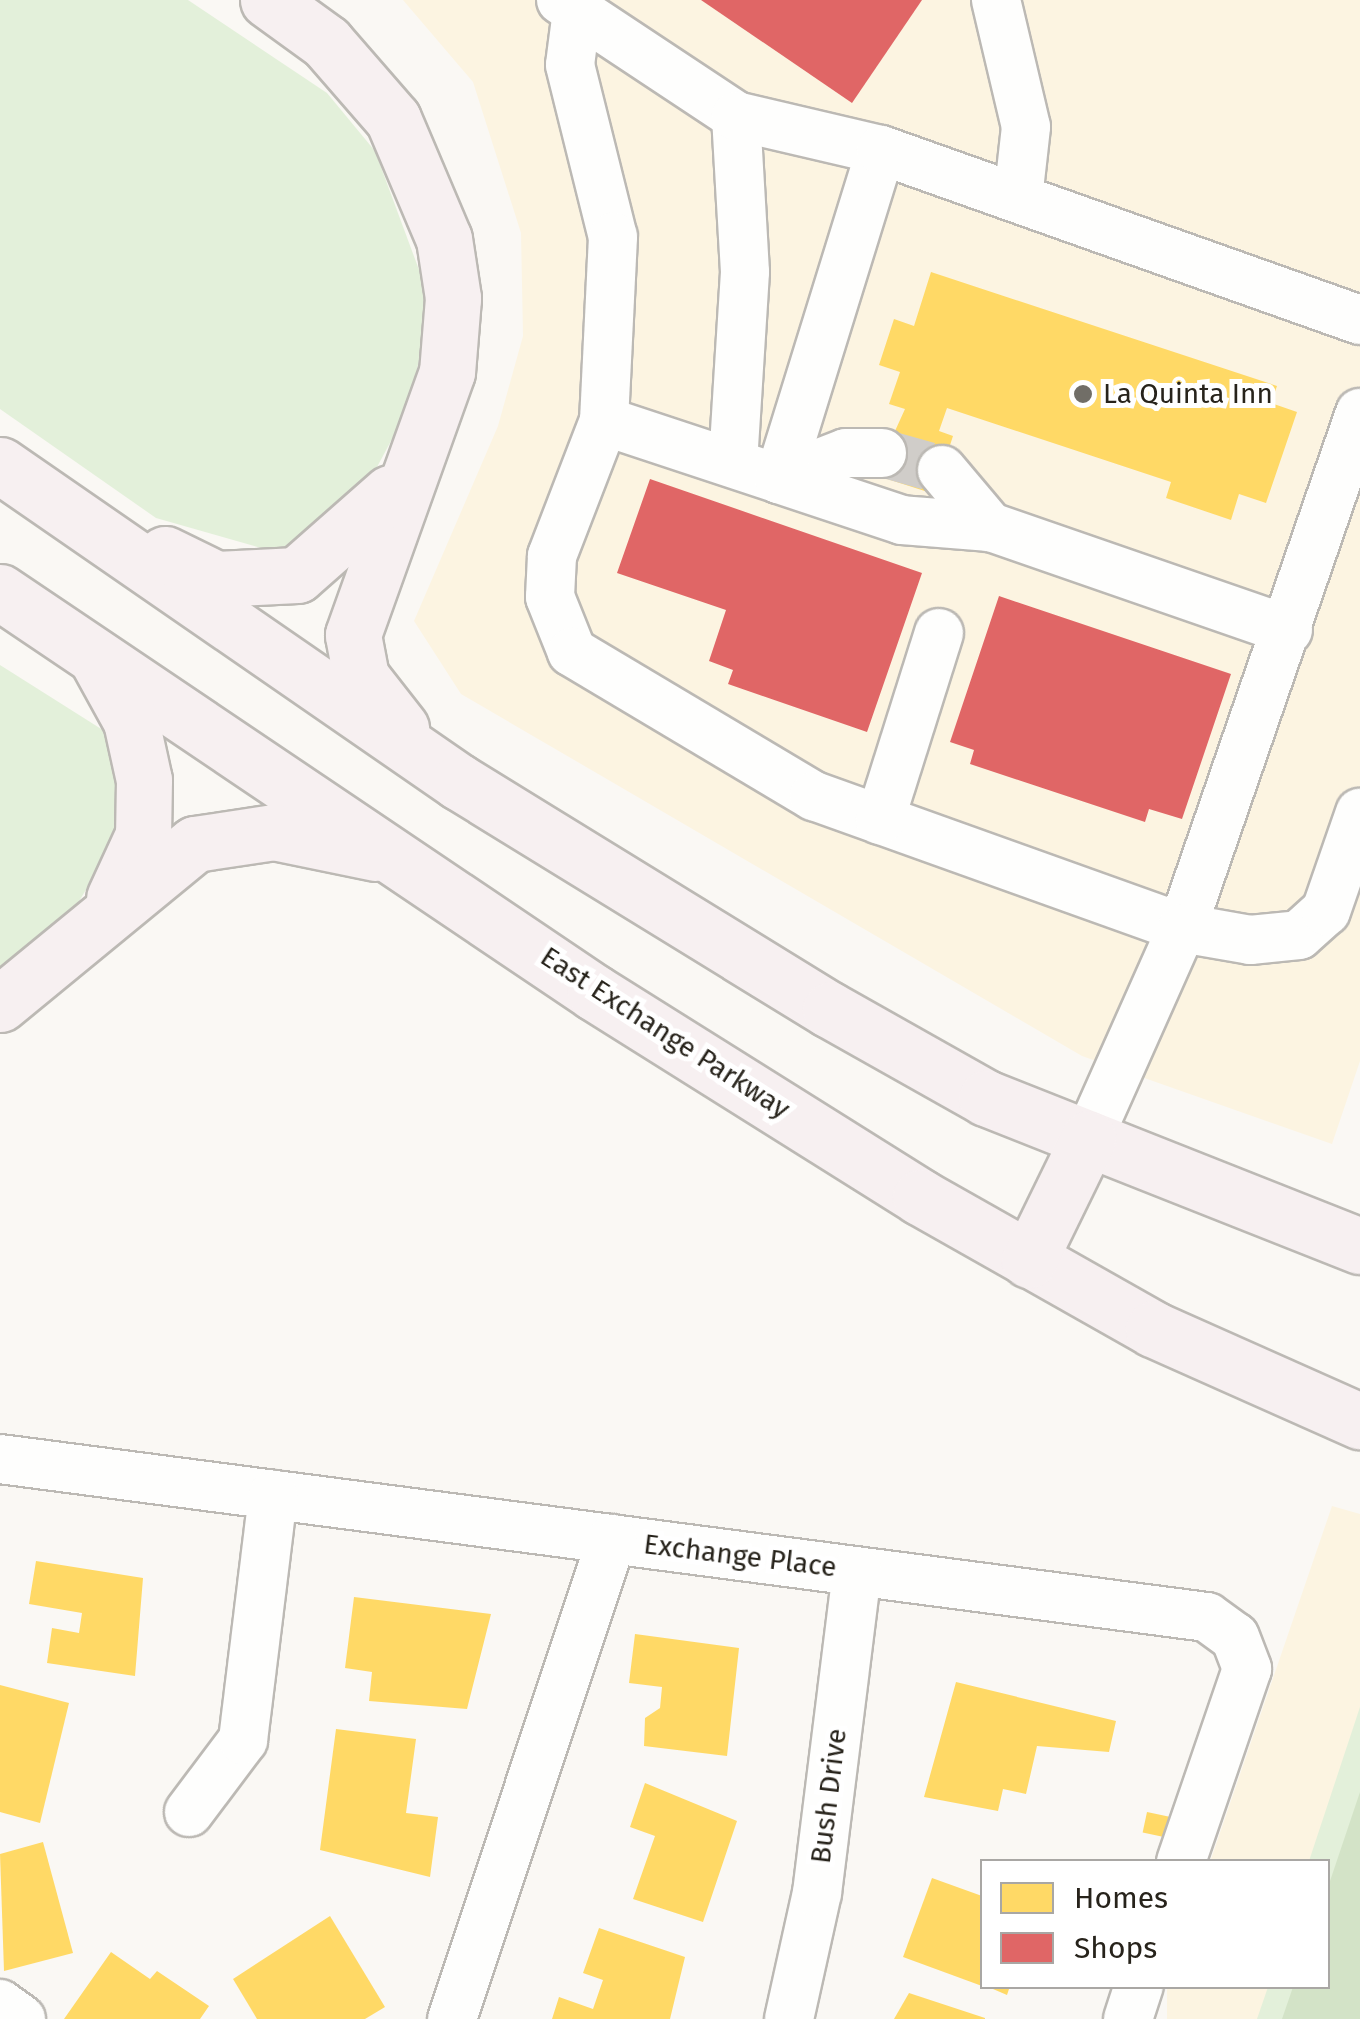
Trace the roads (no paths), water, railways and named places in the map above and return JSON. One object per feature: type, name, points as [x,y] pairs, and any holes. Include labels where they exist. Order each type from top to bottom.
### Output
[{"type":"main road","points":[[268,0],[326,42],[393,119],[444,238],[453,298],[447,372],[353,635],[361,677],[381,710],[459,782]]},
{"type":"main road","points":[[0,465],[97,528],[459,782],[830,1010],[986,1098],[1360,1246]]},
{"type":"main road","points":[[97,528],[216,579],[262,583],[329,556],[410,473]]},
{"type":"main road","name":"East Exchange Parkway","points":[[0,592],[97,660],[402,858],[595,992],[1029,1260],[1152,1329],[1360,1421]]},
{"type":"main road","points":[[97,660],[142,755],[145,801],[143,835],[106,914]]},
{"type":"main road","points":[[0,1004],[163,864],[230,834],[274,832],[402,858]]},
{"type":"main road","points":[[1029,1260],[1088,1139]]},
{"type":"street","points":[[996,0],[1026,127],[1018,198]]},
{"type":"street","points":[[569,6],[736,116],[881,150],[1360,320]]},
{"type":"street","points":[[569,6],[570,65],[613,237],[604,421],[552,556],[557,631],[572,652],[814,796],[1182,928],[1250,940],[1299,935],[1326,911],[1360,813]]},
{"type":"street","points":[[732,464],[745,272],[736,116]]},
{"type":"street","points":[[778,479],[881,150]]},
{"type":"street","points":[[1088,1139],[1182,928],[1360,413]]},
{"type":"street","points":[[604,421],[902,520],[990,527],[1288,630]]},
{"type":"street","points":[[778,479],[846,454],[882,453]]},
{"type":"street","points":[[942,470],[990,527]]},
{"type":"street","points":[[880,820],[939,632]]},
{"type":"street","name":"Exchange Place","points":[[0,1458],[1207,1617],[1235,1637],[1246,1669],[1182,1859]]},
{"type":"street","points":[[189,1812],[242,1740],[273,1495]]},
{"type":"street","points":[[452,2019],[612,1539]]},
{"type":"street","name":"Bush Drive","points":[[790,2019],[817,1892],[857,1570]]},
{"type":"street","points":[[1128,2019],[1138,1989]]},
{"type":"street","points":[[0,2004],[21,2019]]},
{"type":"tunnel","points":[[882,453],[942,470]]},
{"type":"place","name":"La Quinta Inn","points":[[1083,394]]}]
